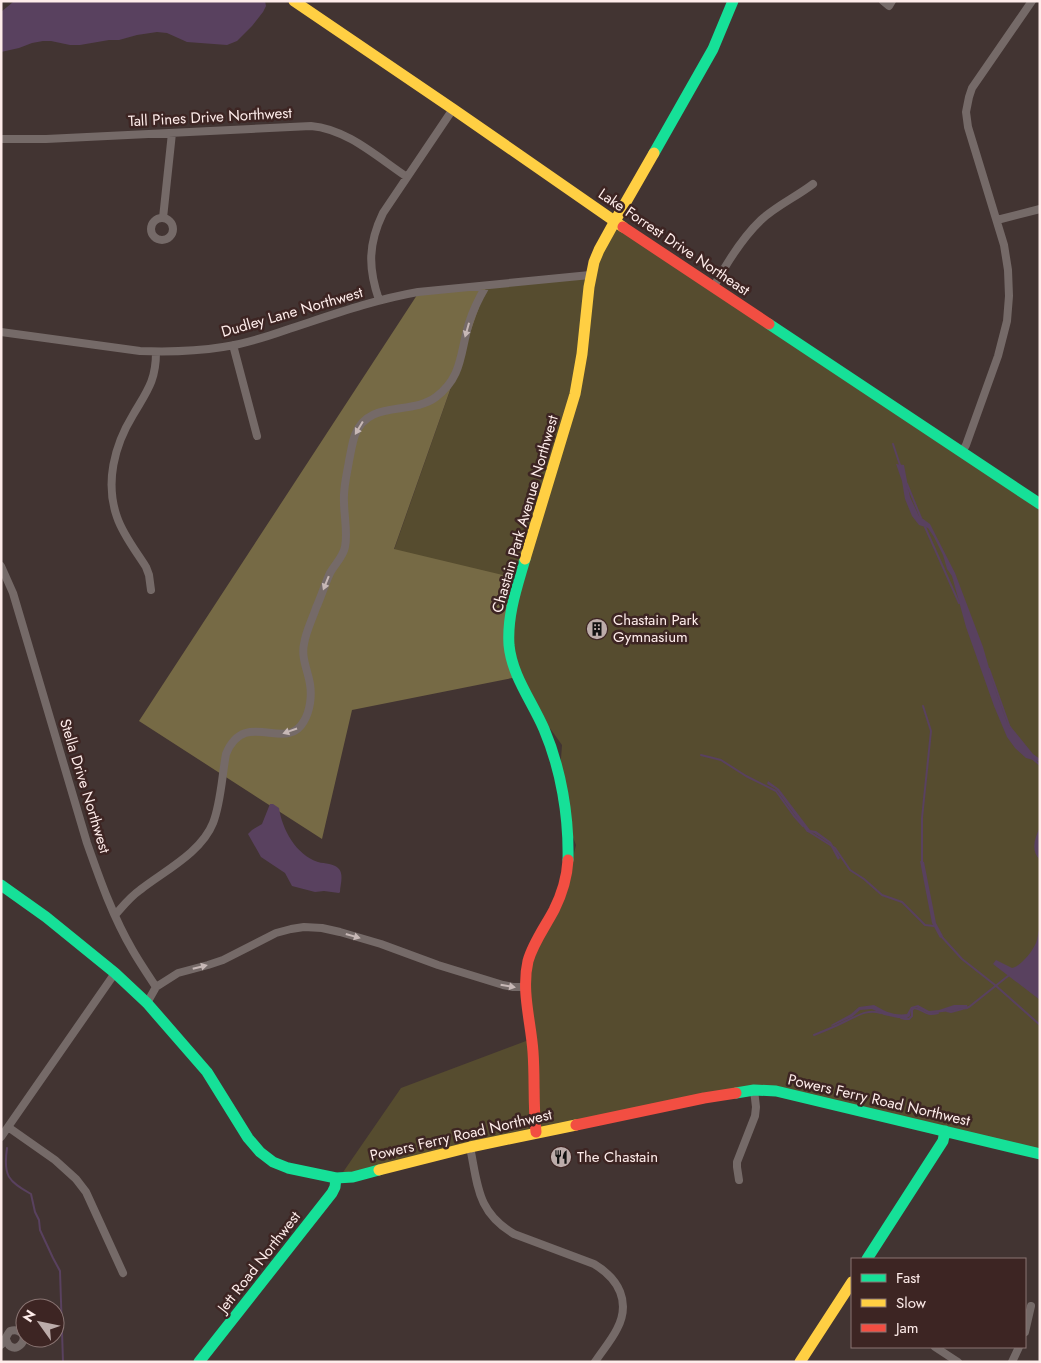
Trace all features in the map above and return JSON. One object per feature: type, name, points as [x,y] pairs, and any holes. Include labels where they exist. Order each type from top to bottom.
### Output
[{"type":"street","name":"Lake Forrest Drive Northeast","points":[[294,1],[713,288],[1040,504]]},
{"type":"street","name":"Chastain Park Avenue Northwest","points":[[536,1132],[533,1050],[527,969],[531,952],[558,903],[565,885],[569,867],[569,848],[562,790],[556,764],[544,728],[514,668],[509,638],[509,621],[512,604],[575,394],[582,354],[590,275],[599,250],[690,93],[733,1]]},
{"type":"street","points":[[962,452],[998,356],[1007,321],[1009,296],[1008,270],[1004,245],[968,127],[966,112],[969,97],[976,80],[1032,1]]},
{"type":"street","points":[[379,300],[371,269],[373,238],[377,225],[383,213],[453,109]]},
{"type":"street","name":"Tall Pines Drive Northwest","points":[[1,139],[46,139],[321,127],[336,131],[347,137],[407,177]]},
{"type":"street","points":[[163,218],[172,133]]},
{"type":"street","points":[[713,288],[725,266],[746,236],[762,220],[813,184]]},
{"type":"street","points":[[997,220],[1040,209]]},
{"type":"street","name":"Dudley Lane Northwest","points":[[1,332],[140,351],[156,352],[224,347],[270,336],[379,300],[418,292],[590,275]]},
{"type":"street","points":[[115,915],[138,892],[184,857],[206,835],[216,814],[226,754],[233,740],[253,730],[288,734],[296,730],[303,723],[311,693],[304,658],[304,642],[328,578],[345,547],[344,490],[355,433],[363,421],[374,414],[383,410],[422,404],[436,397],[447,388],[458,369],[469,322],[486,286]]},
{"type":"street","points":[[234,345],[257,436]]},
{"type":"street","points":[[151,590],[146,567],[117,518],[110,482],[113,464],[122,436],[153,379],[156,352]]},
{"type":"street","name":"Stella Drive Northwest","points":[[1,566],[12,593],[87,843],[100,880],[133,951],[156,987]]},
{"type":"street","name":"Powers Ferry Road Northwest","points":[[1,885],[46,917],[115,972],[146,1003],[207,1072],[248,1138],[260,1152],[273,1162],[288,1168],[336,1178],[353,1177],[399,1164],[536,1132],[704,1098],[754,1090],[805,1097],[1040,1154]]},
{"type":"street","points":[[146,1003],[156,987],[178,972],[223,960],[276,933],[304,927],[340,932],[503,985],[527,987]]},
{"type":"street","points":[[1,1137],[115,972]]},
{"type":"street","points":[[739,1180],[737,1162],[755,1116],[754,1090]]},
{"type":"street","points":[[8,1127],[55,1160],[76,1179],[86,1192],[123,1273]]},
{"type":"street","points":[[868,1258],[943,1141],[945,1131]]},
{"type":"street","points":[[470,1147],[481,1196],[486,1208],[498,1223],[514,1234],[594,1264],[614,1280],[622,1298],[621,1318],[617,1330],[595,1362]]},
{"type":"street","name":"Jett Road Northwest","points":[[199,1362],[332,1193],[336,1178]]},
{"type":"street","points":[[800,1362],[850,1288]]},
{"type":"street","points":[[1026,1328],[1031,1306]]},
{"type":"street","points":[[937,1348],[958,1362]]},
{"type":"street","points":[[1012,1362],[1019,1348]]},
{"type":"shaded area","points":[[265,1],[266,6],[263,12],[252,26],[237,41],[227,45],[187,42],[167,33],[157,32],[119,40],[80,45],[43,41],[1,52],[1,12],[13,2]]},
{"type":"shaded area","points":[[609,219],[1040,504],[1040,1157],[800,1096],[757,1094],[694,1097],[339,1178],[401,1088],[534,1038],[530,986],[533,953],[565,891],[576,845],[558,799],[562,745],[521,688],[394,550],[486,288],[589,277]]},
{"type":"shaded area","points":[[486,288],[394,549],[515,578],[507,614],[517,677],[352,710],[322,839],[139,721],[419,292]]},
{"type":"shaded area","points":[[896,464],[904,465],[910,497],[919,516],[930,524],[955,573],[983,647],[1007,722],[1033,754],[1040,759],[1040,762],[1026,758],[1007,737],[966,627],[952,576],[928,528],[919,525],[912,516],[905,499],[902,481]]},
{"type":"shaded area","points":[[768,781],[779,789],[810,830],[816,831],[831,842],[840,858],[838,860],[829,843],[814,833],[807,832],[776,789],[767,784]]},
{"type":"shaded area","points":[[270,804],[279,808],[283,824],[291,840],[303,854],[310,859],[339,869],[342,877],[339,893],[315,892],[292,886],[285,873],[261,857],[248,834],[262,824]]},
{"type":"shaded area","points":[[1040,827],[1040,860],[1034,848]]},
{"type":"shaded area","points":[[920,861],[924,862],[936,923],[943,936],[940,938],[932,923]]},
{"type":"shaded area","points":[[1040,927],[1040,1000],[993,964],[996,960],[1012,968],[1019,965],[1034,947]]},
{"type":"shaded area","points":[[874,1005],[893,1014],[907,1014],[911,1007],[918,1005],[929,1011],[954,1005],[967,1005],[968,1009],[928,1013],[916,1007],[911,1010],[910,1016],[907,1018],[884,1015],[872,1009],[860,1010],[852,1017],[831,1025],[851,1014],[859,1007]]},
{"type":"waterway","points":[[893,444],[900,465]]},
{"type":"waterway","points":[[907,484],[921,518]]},
{"type":"waterway","points":[[925,527],[959,603]]},
{"type":"waterway","points":[[989,669],[1010,728]]},
{"type":"waterway","points":[[922,862],[922,818],[931,731],[923,706]]},
{"type":"waterway","points":[[701,755],[721,760],[746,776],[776,791],[803,826]]},
{"type":"waterway","points":[[1033,759],[1040,765]]},
{"type":"waterway","points":[[808,831],[835,848],[850,870],[864,879],[882,895],[902,902],[925,925],[934,926]]},
{"type":"waterway","points":[[941,936],[962,959],[1040,1025]]},
{"type":"waterway","points":[[966,1008],[1008,976]]},
{"type":"waterway","points":[[901,1018],[909,1019],[914,1008],[930,1014],[938,1013]]},
{"type":"waterway","points":[[947,1011],[951,1012],[962,1009]]},
{"type":"waterway","points":[[814,1035],[862,1014],[870,1012],[881,1013]]},
{"type":"waterway","points":[[7,1148],[6,1165],[9,1177],[31,1194],[40,1230],[60,1271],[63,1362]]},
{"type":"traffic: fast","points":[[654,153],[713,49],[733,1]]},
{"type":"traffic: fast","points":[[769,324],[1040,504]]},
{"type":"traffic: fast","points":[[525,559],[511,612],[509,645],[518,678],[544,729],[555,760],[563,793],[568,860]]},
{"type":"traffic: fast","points":[[1,885],[46,917],[115,973],[147,1003],[207,1072],[248,1138],[260,1152],[273,1162],[288,1168],[336,1178],[353,1177],[379,1170]]},
{"type":"traffic: fast","points":[[736,1093],[754,1090],[776,1091],[1040,1154]]},
{"type":"traffic: fast","points":[[868,1258],[943,1141],[945,1131]]},
{"type":"traffic: fast","points":[[199,1362],[332,1193],[336,1178]]},
{"type":"traffic: slow","points":[[294,1],[623,227]]},
{"type":"traffic: slow","points":[[525,559],[575,394],[594,262],[654,153]]},
{"type":"traffic: slow","points":[[379,1170],[470,1147],[576,1125]]},
{"type":"traffic: slow","points":[[800,1362],[851,1284]]},
{"type":"traffic: jam","points":[[623,227],[769,324]]},
{"type":"traffic: jam","points":[[536,1132],[533,1052],[526,995],[526,972],[533,948],[559,898],[565,880],[568,860]]},
{"type":"traffic: jam","points":[[576,1125],[736,1093]]},
{"type":"place","name":"Chastain Park Gymnasium","points":[[597,629]]},
{"type":"place","name":"The Chastain","points":[[561,1157]]}]
